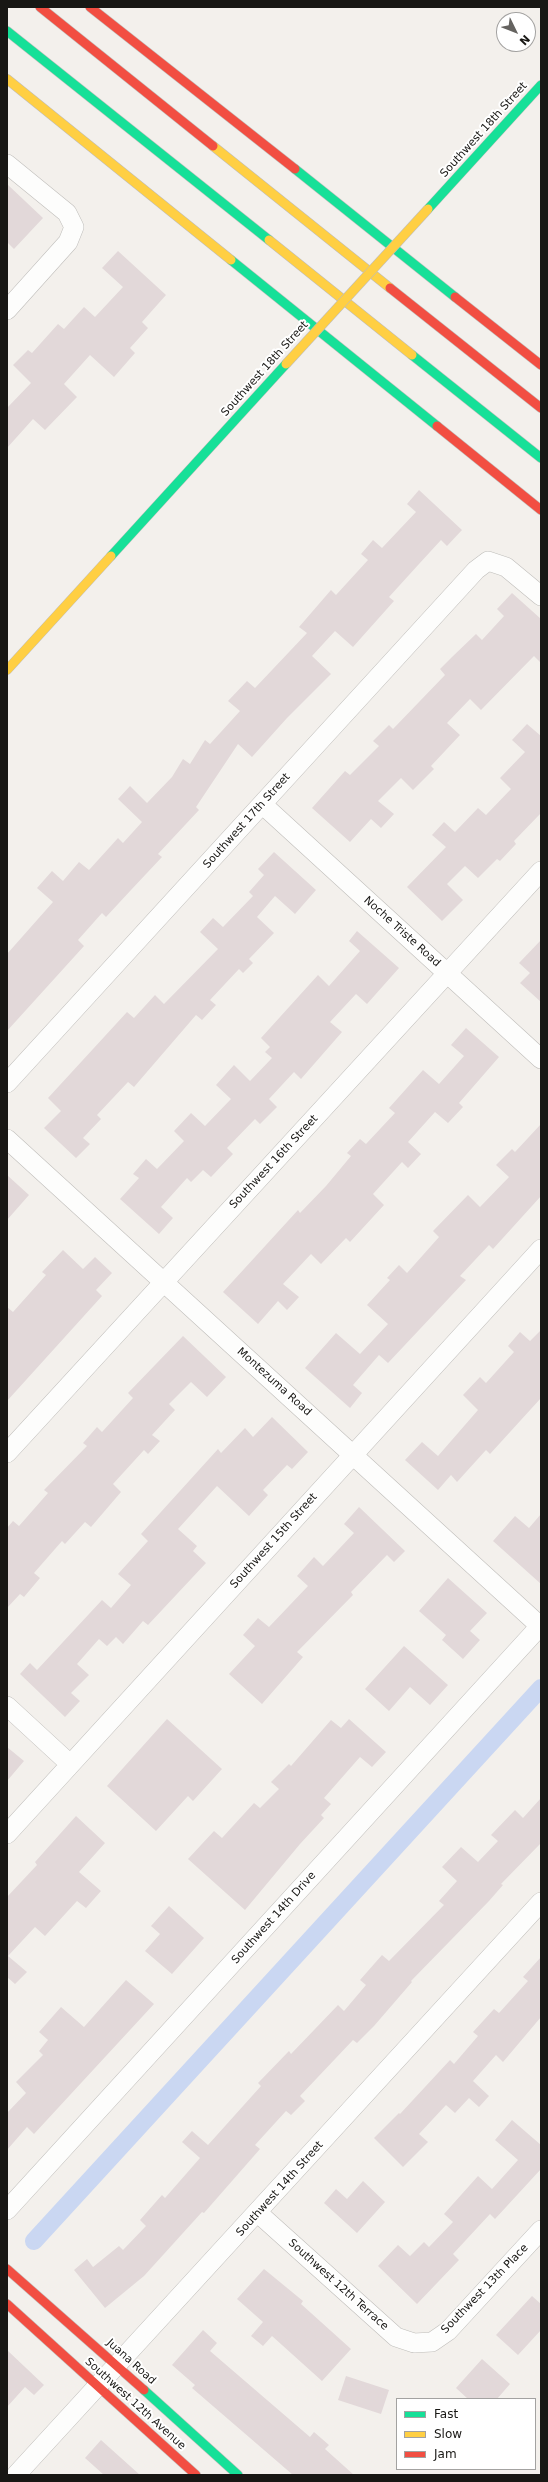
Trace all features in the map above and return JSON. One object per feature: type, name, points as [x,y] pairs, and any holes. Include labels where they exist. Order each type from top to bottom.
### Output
[{"type":"main road","points":[[40,7],[541,408]]},
{"type":"main road","points":[[90,7],[541,365]]},
{"type":"main road","points":[[7,31],[541,458]]},
{"type":"main road","points":[[7,79],[541,510]]},
{"type":"main road","name":"Southwest 18th Street","points":[[7,670],[541,85]]},
{"type":"main road","name":"Juana Road","points":[[7,2269],[118,2366],[238,2475]]},
{"type":"main road","name":"Southwest 12th Avenue","points":[[7,2304],[196,2475]]},
{"type":"street","points":[[7,164],[67,213],[74,227],[68,242],[7,310]]},
{"type":"street","name":"Southwest 17th Street","points":[[7,1083],[476,570],[488,561],[506,567],[541,596]]},
{"type":"street","name":"Noche Triste Road","points":[[262,804],[541,1059]]},
{"type":"street","name":"Southwest 16th Street","points":[[7,1453],[541,871]]},
{"type":"street","name":"Montezuma Road","points":[[7,1139],[541,1626]]},
{"type":"street","name":"Southwest 15th Street","points":[[7,1834],[541,1249]]},
{"type":"street","name":"Southwest 14th Drive","points":[[7,2210],[541,1626]]},
{"type":"street","points":[[7,1706],[70,1764]]},
{"type":"street","name":"Southwest 14th Street","points":[[16,2475],[118,2366],[541,1902]]},
{"type":"street","name":"Southwest 12th Terrace","points":[[258,2213],[396,2337],[414,2344],[425,2342]]},
{"type":"street","name":"Southwest 13th Place","points":[[425,2342],[432,2342],[448,2331],[541,2230]]},
{"type":"building","points":[[7,184],[43,218],[14,249],[7,242]]},
{"type":"building","points":[[118,251],[166,295],[142,322],[148,328],[130,348],[135,353],[114,377],[90,355],[64,384],[77,397],[45,430],[33,419],[7,448],[7,408],[31,383],[13,365],[28,350],[32,353],[58,324],[64,329],[84,307],[95,317],[123,287],[102,268]]},
{"type":"building","points":[[419,490],[462,530],[447,546],[441,540],[389,597],[394,601],[353,647],[335,631],[312,656],[331,674],[287,718],[252,757],[238,744],[196,807],[199,810],[158,854],[162,857],[106,917],[102,913],[78,940],[84,946],[7,1031],[7,954],[53,902],[37,888],[52,871],[63,881],[79,862],[89,870],[118,838],[123,843],[142,822],[118,799],[130,786],[147,803],[172,777],[183,759],[190,764],[205,740],[210,744],[240,711],[228,701],[247,681],[255,688],[307,633],[299,627],[331,590],[336,595],[368,560],[361,554],[373,540],[382,548],[416,512],[407,504]]},
{"type":"building","points":[[512,593],[541,619],[541,663],[534,656],[481,710],[470,699],[447,723],[460,735],[431,766],[434,769],[413,790],[401,778],[378,801],[394,814],[381,828],[371,819],[350,842],[312,808],[345,771],[350,775],[379,746],[373,741],[389,725],[393,729],[445,675],[440,669],[452,657],[476,634],[482,640],[504,616],[497,609]]},
{"type":"building","points":[[527,724],[541,736],[541,813],[514,841],[516,844],[500,861],[497,859],[478,878],[465,866],[447,884],[463,900],[442,921],[407,887],[446,847],[432,835],[444,822],[455,832],[478,808],[486,815],[511,789],[500,778],[525,752],[512,740]]},
{"type":"building","points":[[274,852],[316,890],[295,914],[275,896],[257,917],[274,933],[249,959],[253,963],[243,973],[239,969],[210,1000],[216,1005],[202,1020],[196,1015],[134,1087],[128,1082],[97,1115],[101,1119],[83,1138],[90,1144],[76,1158],[44,1128],[61,1111],[48,1098],[127,1012],[134,1018],[155,995],[164,1004],[218,949],[200,932],[213,918],[223,927],[253,896],[249,892],[264,875],[258,869]]},
{"type":"building","points":[[357,931],[399,968],[367,1004],[356,994],[330,1022],[342,1032],[301,1079],[294,1072],[269,1099],[277,1107],[260,1124],[255,1119],[227,1148],[233,1154],[211,1177],[203,1170],[191,1182],[187,1178],[161,1207],[173,1218],[159,1234],[120,1199],[139,1178],[133,1174],[146,1159],[157,1169],[184,1141],[174,1131],[191,1113],[205,1126],[231,1099],[216,1085],[234,1065],[250,1081],[272,1058],[265,1052],[270,1047],[261,1038],[318,975],[329,986],[360,951],[349,941]]},
{"type":"building","points":[[541,940],[541,1002],[520,983],[530,973],[519,963]]},
{"type":"building","points":[[466,1028],[499,1057],[459,1103],[463,1107],[448,1123],[435,1112],[408,1142],[421,1154],[408,1168],[402,1162],[373,1194],[384,1205],[350,1242],[346,1238],[321,1264],[311,1254],[283,1284],[299,1297],[287,1310],[278,1301],[258,1324],[223,1292],[298,1210],[300,1213],[326,1186],[351,1156],[347,1153],[360,1139],[366,1144],[395,1113],[389,1108],[423,1070],[439,1084],[464,1056],[451,1045]]},
{"type":"building","points":[[541,1124],[541,1196],[493,1249],[489,1245],[460,1276],[466,1280],[388,1363],[379,1355],[353,1385],[362,1393],[350,1408],[305,1368],[336,1333],[360,1354],[388,1324],[367,1305],[390,1280],[387,1278],[399,1265],[407,1273],[439,1237],[433,1231],[468,1195],[480,1207],[509,1177],[496,1165],[512,1149],[515,1152]]},
{"type":"building","points":[[7,1175],[29,1195],[7,1220]]},
{"type":"building","points":[[63,1250],[83,1269],[95,1257],[112,1273],[96,1290],[102,1296],[7,1401],[7,1307],[13,1312],[46,1275],[42,1272]]},
{"type":"building","points":[[541,1330],[541,1398],[490,1454],[486,1450],[457,1482],[451,1475],[438,1490],[405,1460],[422,1442],[438,1456],[478,1410],[463,1395],[480,1377],[486,1383],[514,1352],[508,1346],[520,1332],[530,1341]]},
{"type":"building","points":[[183,1336],[226,1377],[207,1397],[191,1382],[169,1404],[175,1410],[152,1435],[160,1441],[148,1454],[144,1450],[113,1484],[121,1492],[91,1527],[85,1522],[65,1544],[62,1541],[34,1573],[40,1578],[24,1597],[20,1594],[7,1608],[7,1528],[13,1521],[19,1526],[48,1493],[44,1490],[87,1446],[83,1443],[97,1427],[102,1432],[133,1398],[128,1393]]},
{"type":"building","points":[[272,1417],[308,1452],[292,1469],[287,1465],[263,1490],[268,1495],[249,1516],[217,1486],[178,1529],[197,1546],[193,1551],[206,1563],[148,1625],[143,1621],[123,1644],[116,1637],[107,1646],[99,1639],[77,1664],[89,1675],[71,1693],[80,1701],[65,1717],[20,1674],[30,1663],[37,1670],[102,1600],[111,1608],[131,1585],[118,1574],[148,1541],[141,1534],[218,1449],[221,1453],[245,1428],[253,1437]]},
{"type":"building","points":[[359,1507],[405,1551],[394,1562],[387,1555],[351,1592],[353,1595],[297,1652],[303,1657],[262,1704],[229,1674],[255,1646],[243,1635],[258,1618],[269,1627],[308,1586],[297,1576],[314,1557],[323,1566],[354,1533],[344,1524]]},
{"type":"building","points":[[541,1514],[541,1584],[493,1541],[515,1516],[529,1528]]},
{"type":"building","points":[[448,1578],[487,1613],[470,1631],[480,1640],[463,1659],[442,1640],[446,1635],[419,1611]]},
{"type":"building","points":[[404,1646],[448,1685],[430,1705],[410,1687],[389,1711],[365,1689]]},
{"type":"building","points":[[167,1719],[222,1769],[193,1801],[188,1796],[156,1831],[107,1786]]},
{"type":"building","points":[[349,1719],[386,1752],[372,1767],[360,1757],[324,1798],[331,1804],[321,1815],[324,1818],[300,1844],[245,1910],[188,1859],[214,1831],[222,1838],[254,1803],[260,1808],[279,1789],[271,1782],[289,1764],[291,1766],[331,1720],[341,1728]]},
{"type":"building","points":[[7,1747],[24,1761],[7,1781]]},
{"type":"building","points":[[541,1798],[541,1843],[501,1884],[503,1885],[489,1901],[411,1981],[412,1982],[374,2026],[357,2043],[353,2040],[300,2096],[305,2101],[291,2115],[286,2111],[255,2145],[260,2149],[204,2213],[202,2212],[144,2276],[105,2308],[74,2270],[87,2259],[93,2267],[119,2246],[123,2250],[146,2226],[140,2220],[162,2195],[165,2198],[200,2158],[182,2142],[192,2131],[208,2145],[261,2086],[258,2083],[289,2051],[291,2054],[338,2005],[344,2011],[366,1985],[360,1980],[382,1955],[389,1961],[444,1905],[439,1901],[457,1881],[442,1867],[461,1847],[478,1862],[498,1841],[491,1835],[515,1810],[523,1818]]},
{"type":"building","points":[[76,1816],[105,1843],[79,1872],[101,1891],[86,1908],[77,1901],[45,1936],[35,1927],[8,1956],[27,1972],[15,1984],[7,1977],[7,1897],[37,1865],[35,1862]]},
{"type":"building","points":[[169,1906],[204,1938],[172,1974],[145,1951],[160,1934],[151,1926]]},
{"type":"building","points":[[541,1957],[541,2017],[503,2062],[496,2055],[473,2081],[489,2096],[479,2107],[469,2098],[455,2113],[446,2105],[419,2134],[428,2142],[403,2167],[374,2138],[399,2113],[400,2114],[450,2060],[454,2064],[478,2036],[473,2032],[494,2009],[499,2013],[528,1981],[523,1977]]},
{"type":"building","points":[[126,1980],[154,2004],[34,2134],[27,2127],[7,2150],[7,2113],[26,2093],[16,2082],[43,2055],[39,2051],[48,2040],[39,2032],[61,2007],[84,2027]]},
{"type":"building","points":[[512,2120],[541,2145],[541,2169],[495,2219],[490,2214],[453,2254],[459,2260],[417,2304],[378,2266],[398,2245],[410,2256],[424,2242],[429,2247],[453,2222],[444,2214],[478,2176],[492,2189],[518,2160],[495,2140]]},
{"type":"building","points":[[363,2181],[385,2202],[357,2233],[324,2203],[336,2189],[347,2199]]},
{"type":"building","points":[[264,2269],[303,2301],[301,2304],[351,2349],[322,2381],[272,2336],[263,2346],[251,2336],[263,2322],[237,2299]]},
{"type":"building","points":[[532,2296],[541,2304],[541,2330],[518,2355],[496,2335]]},
{"type":"building","points":[[203,2330],[217,2343],[210,2351],[310,2437],[314,2432],[329,2445],[325,2449],[354,2475],[293,2475],[192,2388],[195,2385],[172,2365]]},
{"type":"building","points":[[7,2350],[44,2385],[34,2395],[25,2387],[7,2407]]},
{"type":"building","points":[[482,2359],[510,2384],[498,2398],[467,2398],[456,2388]]},
{"type":"building","points":[[346,2376],[389,2390],[381,2414],[338,2400]]},
{"type":"building","points":[[101,2440],[140,2475],[104,2475],[85,2458]]},
{"type":"waterway","points":[[34,2241],[541,1688]]},
{"type":"traffic: fast","points":[[7,31],[269,240]]},
{"type":"traffic: fast","points":[[428,209],[541,85]]},
{"type":"traffic: fast","points":[[295,169],[455,297]]},
{"type":"traffic: fast","points":[[231,260],[437,426]]},
{"type":"traffic: fast","points":[[412,355],[541,458]]},
{"type":"traffic: fast","points":[[111,556],[286,364]]},
{"type":"traffic: fast","points":[[144,2390],[238,2475]]},
{"type":"traffic: slow","points":[[7,79],[231,260]]},
{"type":"traffic: slow","points":[[213,146],[390,288]]},
{"type":"traffic: slow","points":[[286,364],[428,209]]},
{"type":"traffic: slow","points":[[269,240],[412,355]]},
{"type":"traffic: slow","points":[[7,670],[111,556]]},
{"type":"traffic: jam","points":[[40,7],[213,146]]},
{"type":"traffic: jam","points":[[90,7],[295,169]]},
{"type":"traffic: jam","points":[[390,288],[541,408]]},
{"type":"traffic: jam","points":[[455,297],[541,365]]},
{"type":"traffic: jam","points":[[437,426],[541,510]]},
{"type":"traffic: jam","points":[[7,2269],[144,2390]]},
{"type":"traffic: jam","points":[[7,2304],[196,2475]]}]
